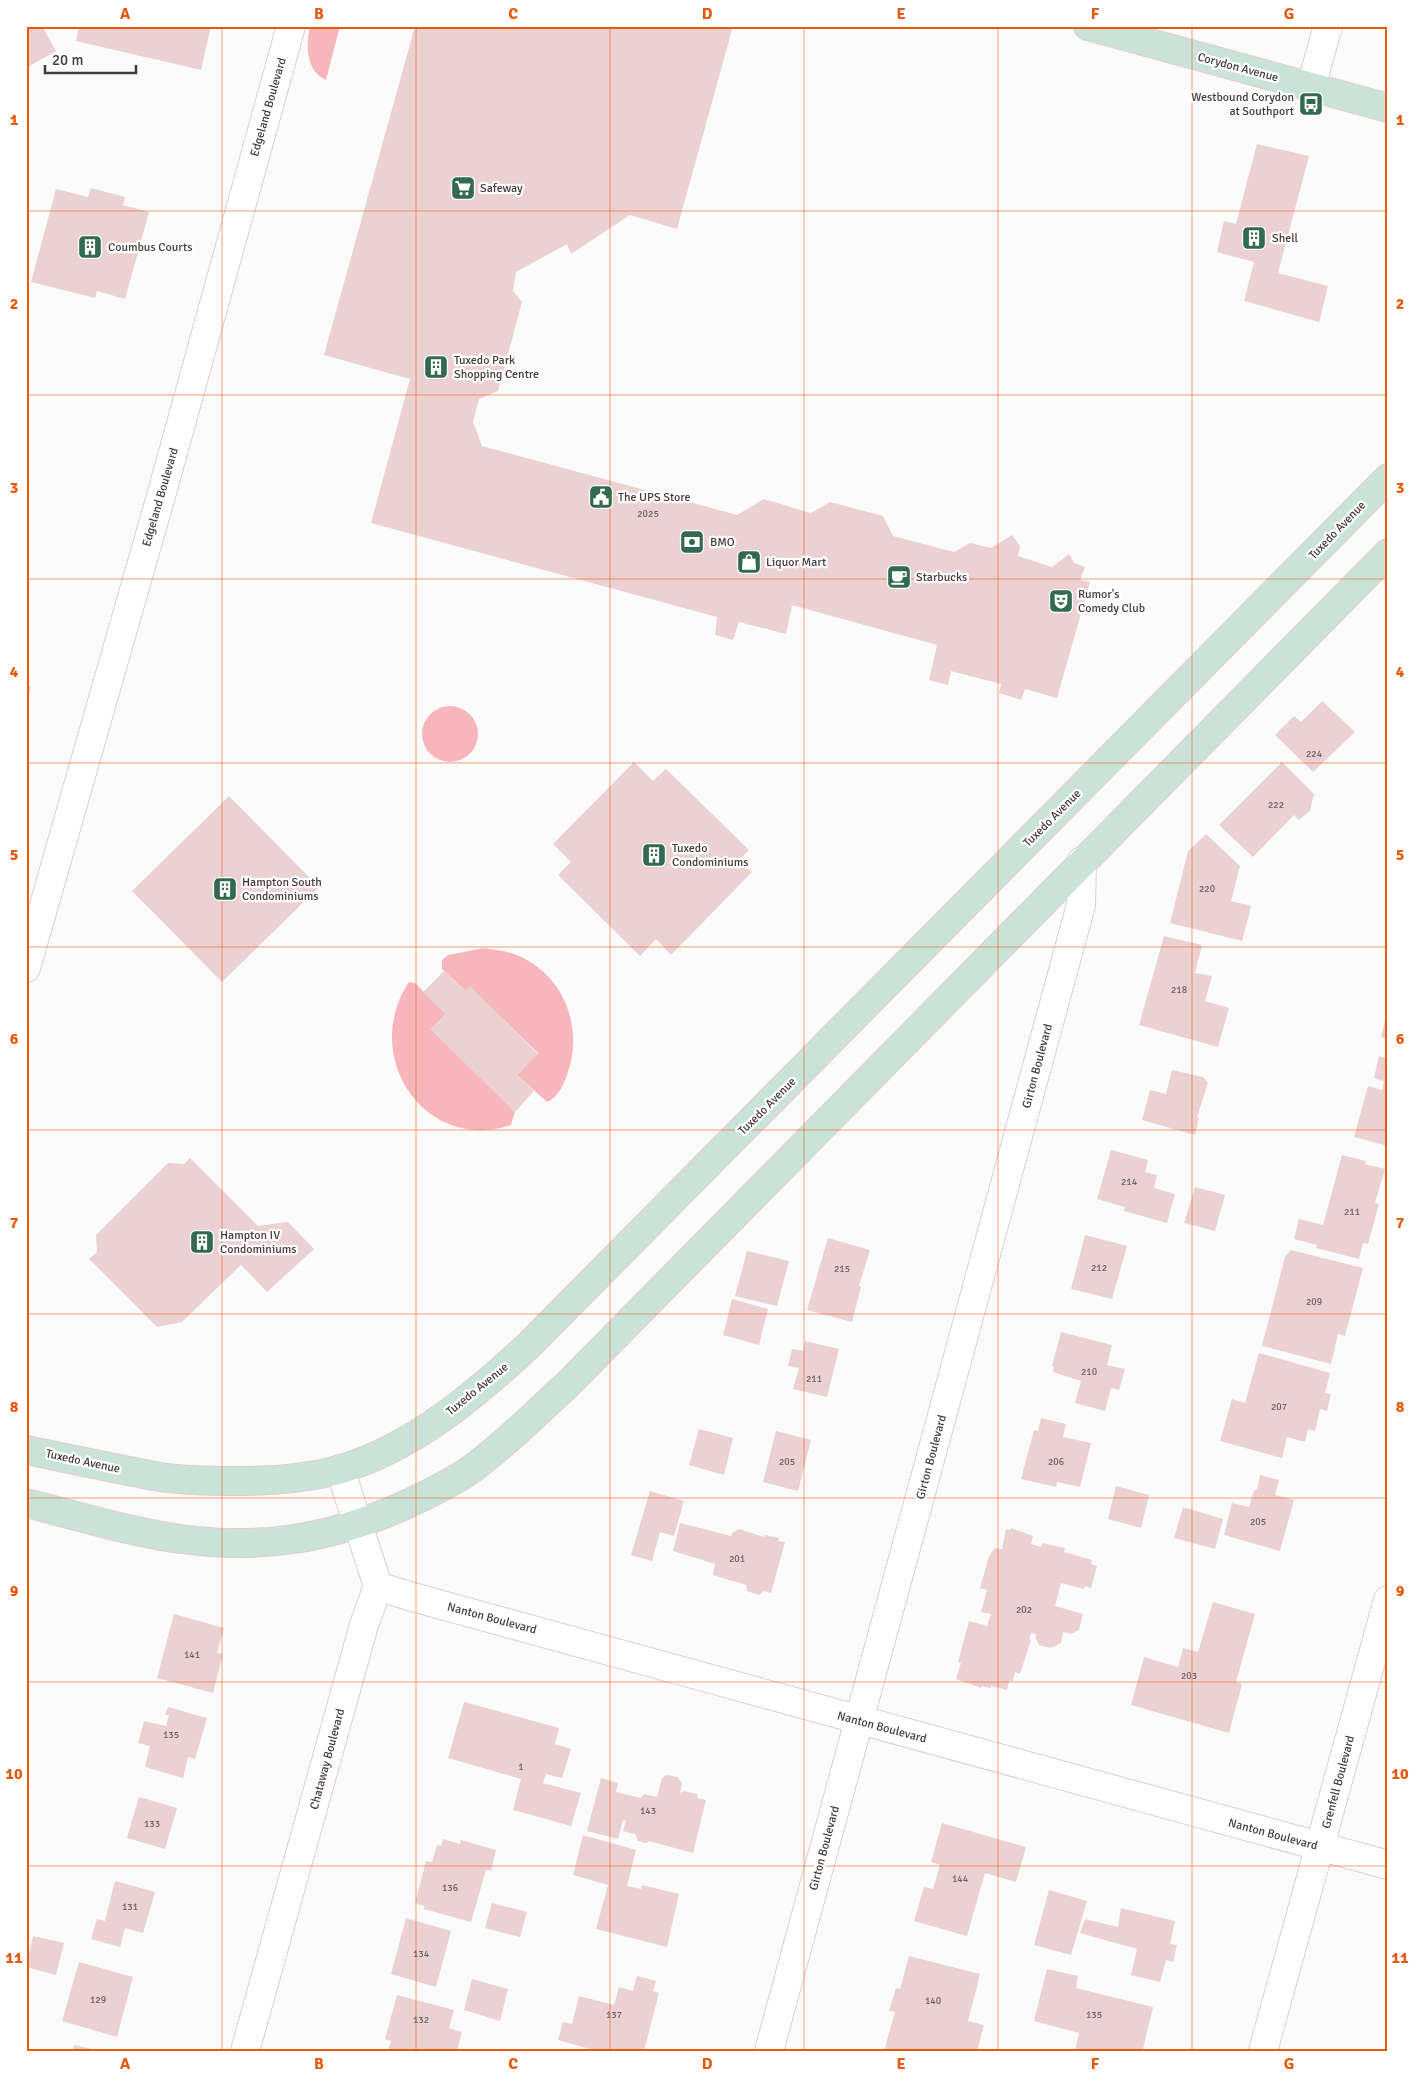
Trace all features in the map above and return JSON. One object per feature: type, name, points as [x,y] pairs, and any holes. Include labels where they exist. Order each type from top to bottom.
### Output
[{"type":"main road","name":"Corydon Avenue","points":[[1088,26],[1388,108]]},
{"type":"main road","name":"Tuxedo Avenue","points":[[26,1450],[162,1477],[205,1481],[288,1479],[340,1469],[366,1460],[428,1428],[482,1388],[527,1347],[1388,478]]},
{"type":"main road","points":[[26,1503],[123,1528],[182,1539],[276,1542],[318,1536],[358,1525],[442,1487],[472,1469],[518,1431],[567,1385],[1388,553]]},
{"type":"street","name":"Edgeland Boulevard","points":[[26,968],[161,496],[291,26]]},
{"type":"street","points":[[1312,88],[1328,26]]},
{"type":"street","name":"Girton Boulevard","points":[[769,2051],[1081,905],[1082,861]]},
{"type":"street","points":[[340,1469],[378,1586]]},
{"type":"street","name":"Nanton Boulevard","points":[[378,1586],[1388,1865]]},
{"type":"street","name":"Chataway Boulevard","points":[[245,2051],[364,1624],[378,1586]]},
{"type":"street","name":"Grenfell Boulevard","points":[[1263,2051],[1388,1600]]},
{"type":"shaded area","points":[[310,26],[340,26],[326,80],[319,76],[311,64],[308,49]]},
{"type":"shaded area","points":[[445,706],[455,706],[470,714],[476,723],[478,734],[476,745],[470,754],[455,762],[445,762],[434,757],[427,750],[422,739],[422,729],[427,718],[434,711]]},
{"type":"shaded area","points":[[484,948],[516,955],[540,968],[552,980],[568,1009],[572,1025],[572,1058],[562,1087],[554,1098],[547,1102],[517,1075],[538,1053],[470,987],[466,991],[442,969],[442,960],[448,955]]},
{"type":"shaded area","points":[[409,982],[415,983],[446,1014],[431,1029],[515,1112],[511,1125],[480,1130],[451,1125],[428,1112],[409,1092],[397,1067],[392,1039],[396,1010]]},
{"type":"building","points":[[26,26],[42,26],[56,51],[26,68]]},
{"type":"building","points":[[79,26],[211,26],[201,70],[76,41]]},
{"type":"building","name":"Tuxedo Park Shopping Centre","points":[[415,26],[733,26],[677,229],[630,215],[571,254],[567,244],[516,272],[513,291],[522,302],[498,391],[479,399],[473,422],[482,446],[737,515],[764,499],[811,513],[830,502],[883,516],[893,536],[954,552],[970,543],[991,548],[1012,535],[1020,546],[1018,556],[1052,567],[1069,554],[1074,563],[1085,567],[1080,580],[1090,582],[1057,698],[1025,689],[1021,700],[999,693],[1001,684],[951,671],[948,685],[929,680],[937,645],[792,605],[786,634],[739,622],[733,640],[715,635],[717,617],[371,523],[410,379],[324,355]]},
{"type":"building","name":"Shell","points":[[1257,144],[1309,156],[1278,273],[1328,286],[1319,322],[1244,301],[1254,262],[1217,252],[1224,221],[1236,224]]},
{"type":"building","name":"Coumbus Courts","points":[[91,188],[125,197],[123,205],[149,212],[125,299],[97,291],[95,298],[31,282],[56,189],[88,197]]},
{"type":"building","points":[[26,686],[31,687],[27,702],[26,702]]},
{"type":"building","points":[[1322,701],[1355,732],[1313,772],[1275,735],[1294,716],[1301,722]]},
{"type":"building","name":"Tuxedo Condominiums","points":[[634,762],[653,781],[666,769],[749,850],[739,860],[752,872],[671,955],[656,939],[640,956],[558,875],[571,862],[553,844]]},
{"type":"building","points":[[1282,762],[1315,795],[1310,811],[1299,820],[1294,815],[1253,857],[1219,825]]},
{"type":"building","name":"Hampton South Condominiums","points":[[229,796],[319,887],[222,982],[132,891]]},
{"type":"building","points":[[1206,834],[1240,866],[1231,901],[1251,906],[1242,941],[1170,923],[1188,851]]},
{"type":"building","points":[[1164,936],[1202,945],[1195,973],[1212,976],[1205,1001],[1229,1008],[1218,1047],[1139,1025]]},
{"type":"building","points":[[444,971],[466,991],[470,986],[538,1054],[517,1075],[534,1091],[515,1112],[431,1029],[446,1014],[423,992]]},
{"type":"building","points":[[1388,1013],[1388,1039],[1381,1037]]},
{"type":"building","points":[[1379,1056],[1388,1059],[1388,1146],[1354,1137],[1368,1086],[1382,1090],[1384,1081],[1374,1078]]},
{"type":"building","points":[[1172,1070],[1203,1077],[1208,1083],[1197,1117],[1199,1118],[1195,1135],[1142,1120],[1150,1090],[1166,1094]]},
{"type":"building","points":[[1111,1150],[1148,1160],[1145,1172],[1157,1175],[1154,1188],[1175,1194],[1167,1223],[1124,1211],[1125,1207],[1097,1199]]},
{"type":"building","points":[[1342,1155],[1366,1161],[1365,1164],[1385,1169],[1375,1203],[1379,1204],[1368,1244],[1363,1243],[1359,1259],[1316,1248],[1317,1245],[1294,1239],[1299,1219],[1323,1225]]},
{"type":"building","name":"Hampton IV Condominiums","points":[[190,1158],[258,1226],[288,1222],[314,1249],[267,1292],[241,1265],[182,1322],[157,1327],[89,1259],[97,1252],[96,1235],[168,1163],[184,1164]]},
{"type":"building","points":[[1195,1187],[1225,1195],[1215,1231],[1184,1223]]},
{"type":"building","points":[[1085,1235],[1127,1246],[1112,1299],[1071,1289]]},
{"type":"building","points":[[828,1238],[870,1250],[859,1286],[861,1287],[852,1322],[807,1310]]},
{"type":"building","points":[[1291,1250],[1363,1268],[1345,1336],[1338,1334],[1331,1364],[1262,1346],[1285,1257]]},
{"type":"building","points":[[747,1251],[789,1261],[777,1306],[735,1296]]},
{"type":"building","points":[[732,1299],[768,1309],[759,1345],[723,1335]]},
{"type":"building","points":[[1061,1332],[1112,1345],[1107,1365],[1125,1369],[1119,1390],[1111,1388],[1105,1411],[1075,1403],[1081,1381],[1053,1372],[1054,1367],[1052,1366]]},
{"type":"building","points":[[805,1341],[839,1349],[827,1397],[793,1389],[799,1368],[788,1366],[792,1349],[803,1351]]},
{"type":"building","points":[[1259,1353],[1330,1373],[1325,1393],[1331,1394],[1327,1411],[1320,1409],[1315,1431],[1308,1429],[1305,1442],[1287,1437],[1282,1458],[1220,1441],[1232,1399],[1245,1403]]},
{"type":"building","points":[[1041,1418],[1066,1424],[1063,1437],[1091,1443],[1080,1487],[1057,1482],[1056,1487],[1021,1479],[1034,1430],[1038,1431]]},
{"type":"building","points":[[699,1429],[733,1438],[724,1475],[689,1465]]},
{"type":"building","points":[[776,1431],[811,1440],[798,1491],[763,1482]]},
{"type":"building","points":[[1260,1475],[1279,1480],[1275,1495],[1294,1500],[1280,1551],[1224,1535],[1232,1503],[1249,1507],[1254,1490],[1257,1490]]},
{"type":"building","points":[[1116,1486],[1149,1495],[1141,1528],[1108,1519]]},
{"type":"building","points":[[650,1491],[684,1501],[674,1536],[660,1532],[652,1561],[631,1555]]},
{"type":"building","points":[[1183,1507],[1223,1519],[1215,1549],[1174,1538]]},
{"type":"building","points":[[680,1523],[731,1536],[732,1533],[739,1529],[764,1537],[765,1535],[779,1538],[778,1541],[785,1542],[771,1593],[764,1591],[759,1595],[747,1591],[746,1585],[713,1575],[715,1564],[673,1551]]},
{"type":"building","points":[[1011,1528],[1033,1536],[1031,1544],[1041,1547],[1042,1543],[1065,1548],[1064,1552],[1092,1560],[1091,1564],[1097,1566],[1091,1588],[1085,1586],[1084,1589],[1061,1583],[1055,1606],[1083,1614],[1079,1630],[1071,1634],[1063,1632],[1061,1643],[1051,1648],[1039,1645],[1035,1637],[1036,1634],[1031,1633],[1029,1639],[1031,1640],[1020,1674],[1015,1672],[1013,1681],[1009,1681],[1007,1690],[991,1686],[991,1688],[981,1686],[981,1688],[956,1679],[961,1663],[958,1662],[969,1621],[987,1626],[991,1614],[981,1612],[987,1590],[980,1588],[989,1556],[995,1548],[1002,1549],[1006,1529],[1011,1530]]},
{"type":"building","points":[[1213,1602],[1255,1614],[1236,1682],[1242,1684],[1229,1733],[1131,1705],[1144,1657],[1178,1667],[1183,1648],[1198,1652]]},
{"type":"building","points":[[174,1614],[224,1628],[217,1653],[223,1654],[213,1693],[157,1678]]},
{"type":"building","points":[[464,1702],[559,1728],[555,1744],[571,1749],[562,1778],[546,1774],[543,1783],[581,1793],[571,1826],[513,1810],[521,1779],[448,1758]]},
{"type":"building","points":[[168,1707],[207,1718],[195,1759],[188,1757],[183,1778],[145,1767],[150,1746],[138,1743],[144,1721],[166,1726],[169,1715],[165,1715]]},
{"type":"building","points":[[667,1775],[678,1777],[682,1784],[680,1793],[684,1791],[697,1794],[698,1798],[706,1800],[693,1853],[649,1841],[646,1843],[638,1841],[635,1834],[623,1831],[626,1821],[623,1820],[618,1839],[587,1831],[601,1778],[618,1783],[616,1792],[641,1798],[644,1794],[657,1797],[662,1778]]},
{"type":"building","points":[[139,1797],[177,1808],[165,1849],[127,1838]]},
{"type":"building","points":[[942,1823],[1026,1847],[1016,1882],[985,1873],[967,1936],[914,1921],[924,1887],[933,1889],[940,1865],[931,1862]]},
{"type":"building","points":[[583,1835],[636,1850],[627,1886],[641,1889],[642,1885],[679,1894],[667,1947],[596,1929],[608,1885],[573,1875]]},
{"type":"building","points":[[443,1839],[460,1844],[461,1840],[496,1850],[491,1871],[486,1870],[471,1922],[424,1909],[424,1906],[415,1903],[426,1861],[432,1862],[437,1845],[441,1846]]},
{"type":"building","points":[[115,1881],[155,1892],[143,1933],[125,1928],[120,1947],[91,1939],[97,1919],[105,1921]]},
{"type":"building","points":[[1049,1890],[1087,1901],[1071,1955],[1034,1945]]},
{"type":"building","points":[[492,1903],[527,1912],[520,1937],[485,1928]]},
{"type":"building","points":[[1121,1908],[1175,1921],[1170,1944],[1177,1945],[1173,1962],[1166,1960],[1160,1982],[1131,1975],[1137,1949],[1080,1933],[1085,1919],[1118,1927]]},
{"type":"building","points":[[406,1918],[451,1931],[436,1987],[391,1974]]},
{"type":"building","points":[[33,1936],[64,1943],[56,1975],[26,1967]]},
{"type":"building","points":[[909,1956],[980,1974],[968,2021],[984,2025],[977,2051],[884,2051],[895,2012],[889,2011],[896,1988],[900,1989]]},
{"type":"building","points":[[79,1962],[133,1977],[117,2037],[62,2021]]},
{"type":"building","points":[[1047,1969],[1078,1976],[1076,1988],[1153,2007],[1143,2049],[1149,2051],[1075,2051],[1079,2033],[1034,2021]]},
{"type":"building","points":[[637,1976],[656,1981],[653,1991],[659,1993],[644,2051],[597,2051],[558,2040],[563,2022],[572,2024],[579,1996],[614,2005],[619,1987],[633,1991]]},
{"type":"building","points":[[472,1979],[508,1989],[500,2021],[464,2010]]},
{"type":"building","points":[[397,1995],[454,2010],[449,2028],[462,2032],[457,2051],[388,2051],[391,2041],[385,2039]]},
{"type":"building","points":[[74,2045],[96,2050],[96,2051],[73,2051]]},
{"type":"place","name":"Westbound Corydon at Southport","points":[[1311,104]]},
{"type":"place","name":"Safeway","points":[[463,188]]},
{"type":"place","name":"Shell","points":[[1254,238]]},
{"type":"place","name":"Coumbus Courts","points":[[90,247]]},
{"type":"place","name":"Tuxedo Park Shopping Centre","points":[[436,367]]},
{"type":"place","name":"The UPS Store","points":[[601,497]]},
{"type":"place","name":"BMO","points":[[692,542]]},
{"type":"place","name":"Liquor Mart","points":[[749,562]]},
{"type":"place","name":"Starbucks","points":[[899,577]]},
{"type":"place","name":"Rumor's Comedy Club","points":[[1061,601]]},
{"type":"place","name":"Tuxedo Condominiums","points":[[654,855]]},
{"type":"place","name":"Hampton South Condominiums","points":[[225,889]]},
{"type":"place","name":"Hampton IV Condominiums","points":[[202,1242]]}]
